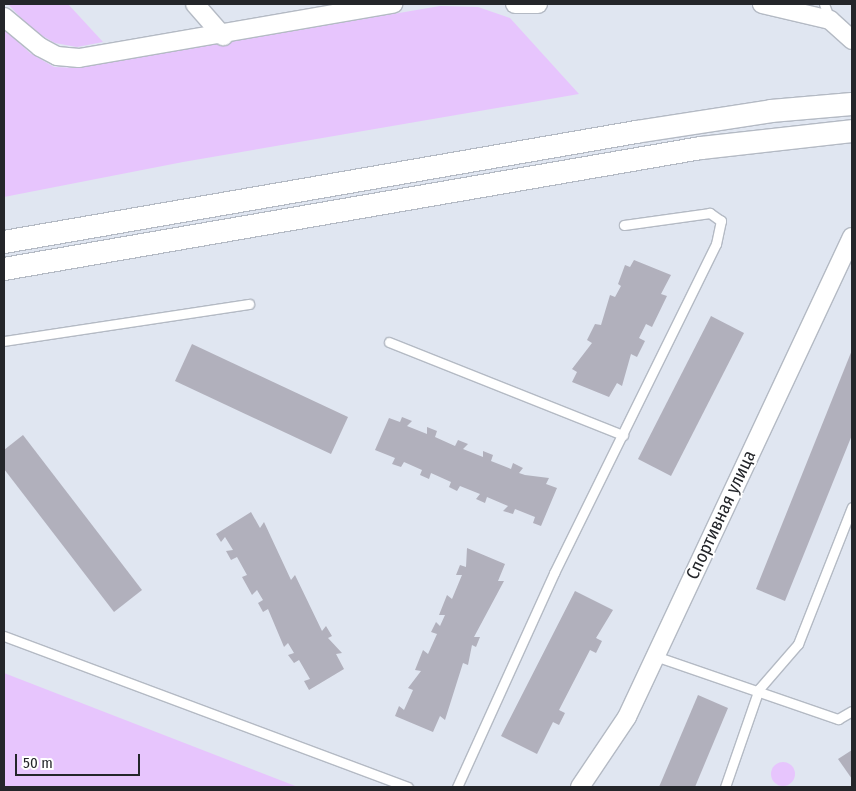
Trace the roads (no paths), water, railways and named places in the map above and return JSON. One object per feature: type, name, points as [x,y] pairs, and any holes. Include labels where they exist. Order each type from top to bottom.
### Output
[{"type":"street","points":[[195,4],[224,36]]},
{"type":"street","points":[[4,17],[40,47],[57,56],[79,58],[224,36],[393,4]]},
{"type":"street","points":[[515,4],[538,4]]},
{"type":"street","points":[[762,4],[827,12],[852,40]]},
{"type":"street","points":[[4,242],[676,126],[852,104]]},
{"type":"street","points":[[4,269],[701,148],[852,131]]},
{"type":"street","points":[[4,233],[122,221]]},
{"type":"street","name":"Спортивная улица","points":[[580,787],[624,723],[852,237]]},
{"type":"lane","points":[[457,787],[554,572],[716,244],[721,221],[710,213],[624,225]]},
{"type":"lane","points":[[4,341],[94,331],[249,304]]},
{"type":"lane","points":[[389,342],[623,435]]},
{"type":"lane","points":[[725,787],[759,689],[798,644],[852,507]]},
{"type":"lane","points":[[4,636],[408,787]]},
{"type":"lane","points":[[655,656],[759,689],[838,720],[852,711]]}]
